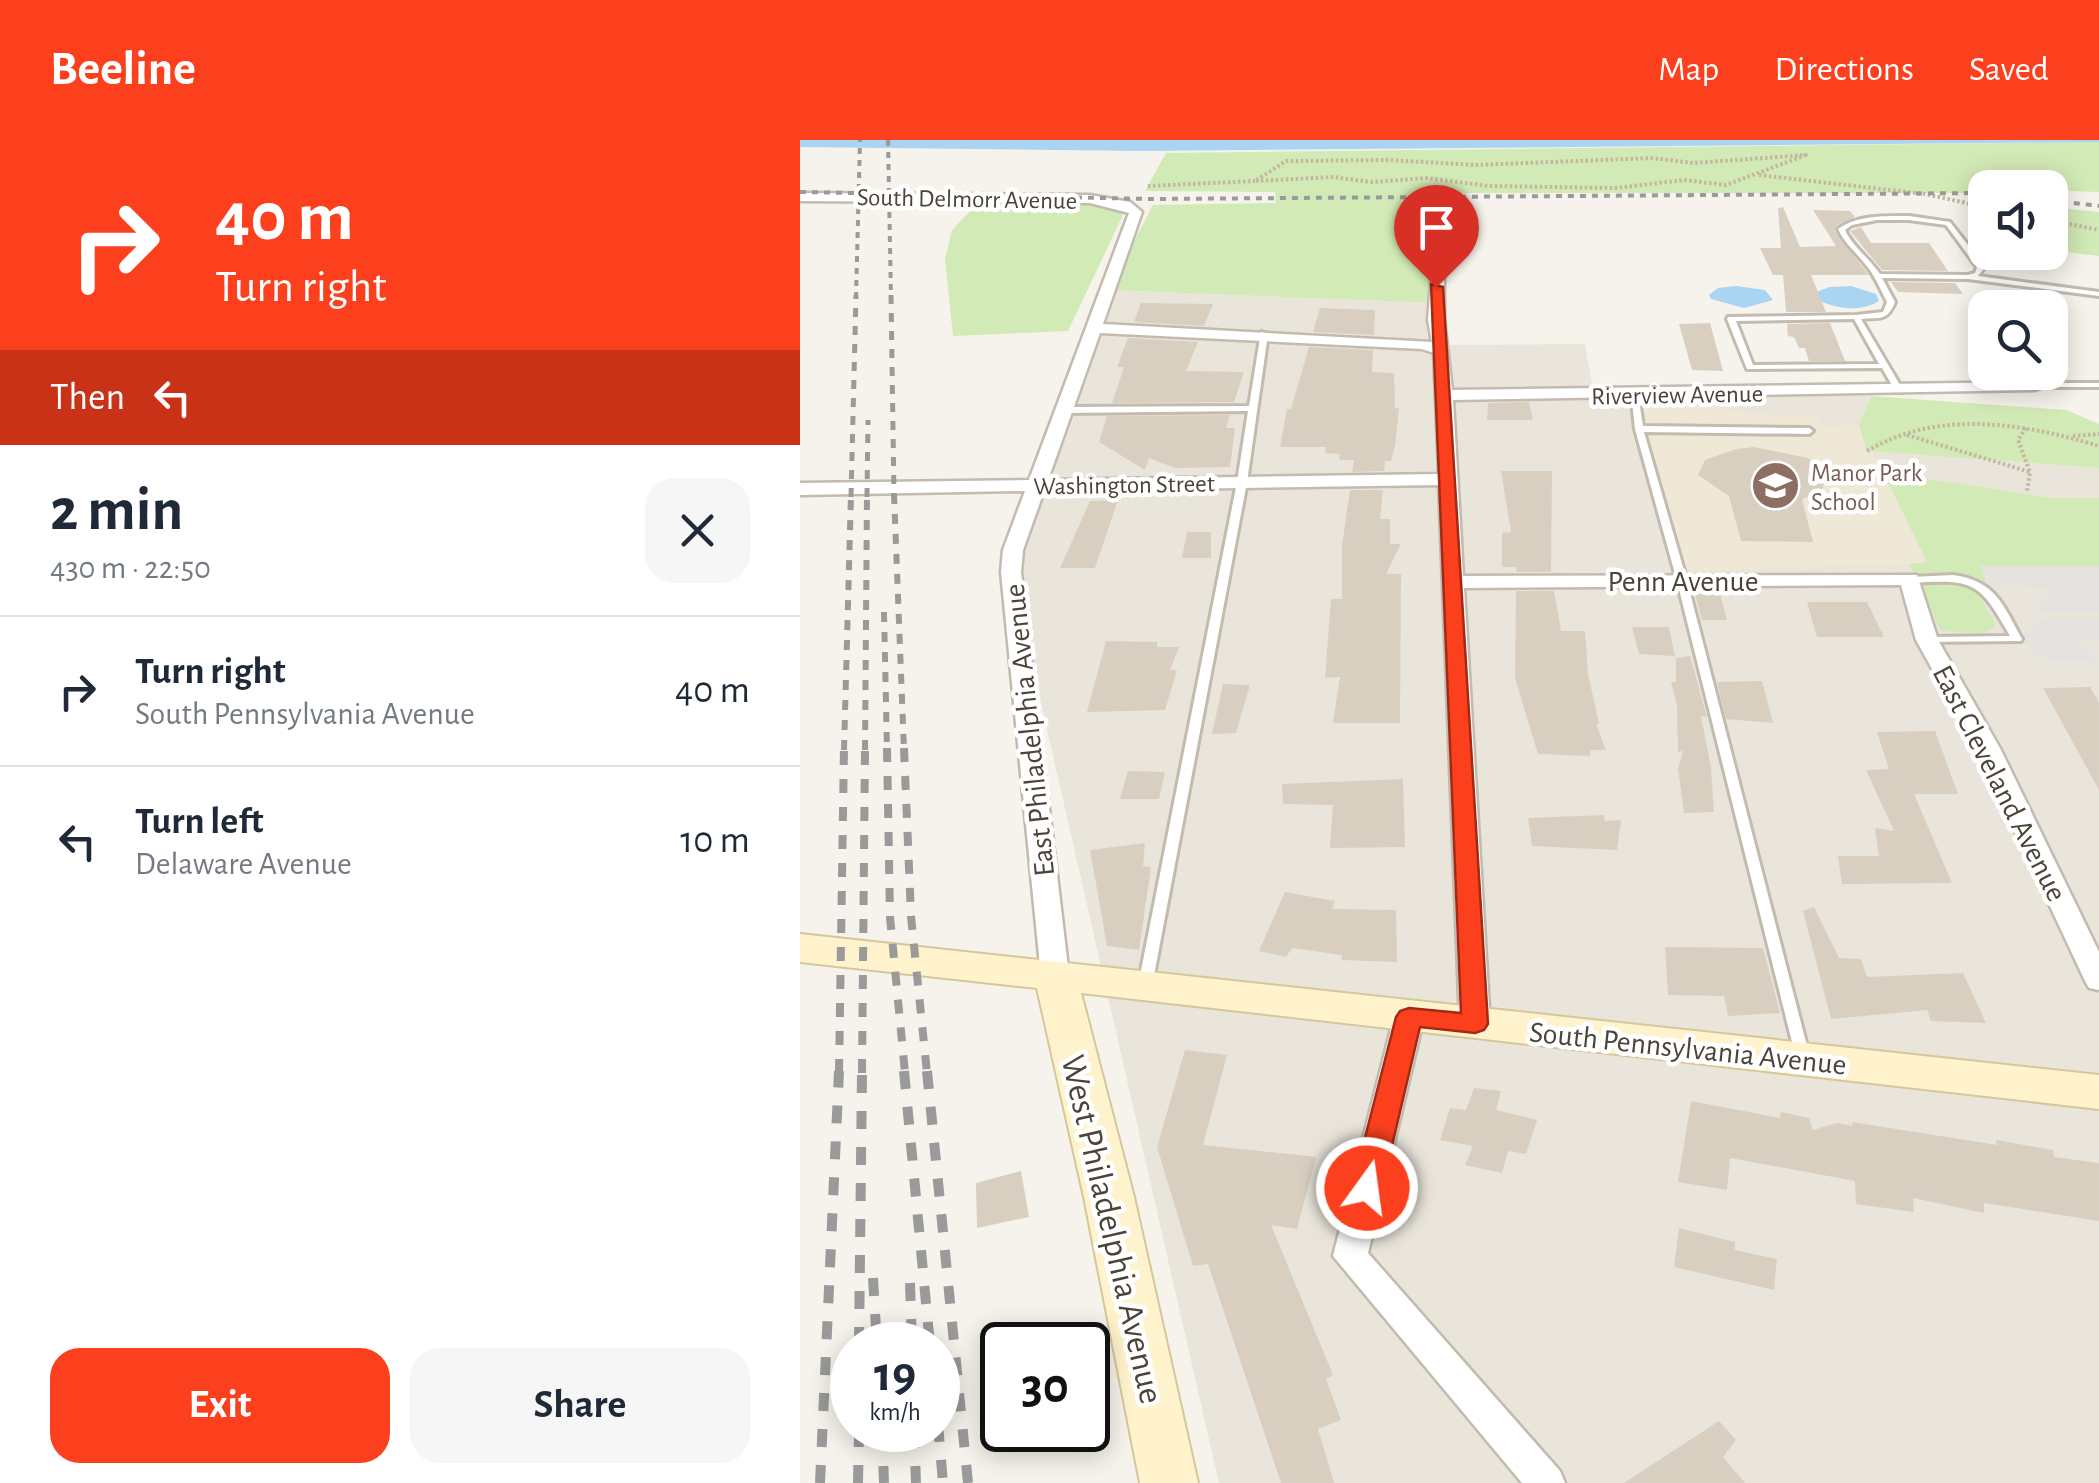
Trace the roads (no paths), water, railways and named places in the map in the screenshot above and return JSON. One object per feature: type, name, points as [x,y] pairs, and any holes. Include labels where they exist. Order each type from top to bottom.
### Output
[{"type":"main road","name":"South Pennsylvania Avenue","points":[[800,948],[2099,1092]]},
{"type":"main road","name":"West Philadelphia Avenue","points":[[1054,976],[1108,1198],[1170,1483]]},
{"type":"street","name":"South Delmorr Avenue","points":[[800,196],[1090,199],[1132,208]]},
{"type":"street","name":"East Philadelphia Avenue","points":[[1054,976],[1012,572],[1013,550],[1137,217],[1132,208]]},
{"type":"street","points":[[1439,268],[1436,320],[1444,396],[1475,1024]]},
{"type":"street","points":[[1094,328],[1424,344],[1440,350]]},
{"type":"street","name":"Riverview Avenue","points":[[1444,396],[1968,388]]},
{"type":"street","name":"Washington Street","points":[[800,488],[1448,479]]},
{"type":"street","name":"Penn Avenue","points":[[1453,582],[1911,580]]},
{"type":"street","name":"East Cleveland Avenue","points":[[1911,580],[1927,640],[1989,750],[2099,981]]},
{"type":"street","points":[[1409,1017],[1350,1256],[1546,1483]]},
{"type":"lane","points":[[1884,366],[1750,367],[1731,319],[1877,316],[1890,309],[1891,302],[1868,261],[1853,252],[1841,228],[1844,224],[1903,219],[1948,223],[1981,267],[1978,274],[1968,276]]},
{"type":"lane","points":[[1877,276],[1968,276],[2099,294]]},
{"type":"lane","points":[[1856,317],[1884,366],[1905,390]]},
{"type":"lane","points":[[1145,986],[1242,482],[1264,334]]},
{"type":"lane","points":[[2068,384],[2099,384]]},
{"type":"lane","points":[[1634,394],[1638,429],[1682,581],[1804,1060]]},
{"type":"lane","points":[[1064,410],[1253,408]]},
{"type":"lane","points":[[1638,429],[1810,431]]},
{"type":"lane","points":[[1911,580],[1968,578],[1987,586],[2017,639],[1927,640]]},
{"type":"water","points":[[800,140],[2099,142],[1141,151],[800,147]]},
{"type":"water","points":[[1851,286],[1876,294],[1879,301],[1858,308],[1822,302],[1816,292]]},
{"type":"water","points":[[1718,288],[1765,290],[1773,300],[1744,308],[1711,299],[1709,295]]},
{"type":"railway","points":[[859,193],[860,140]]},
{"type":"railway","points":[[888,140],[889,194]]},
{"type":"railway","points":[[800,192],[859,193]]},
{"type":"railway","points":[[856,298],[859,193]]},
{"type":"railway","points":[[859,193],[889,194]]},
{"type":"railway","points":[[889,194],[1154,199],[1968,193]]},
{"type":"railway","points":[[889,194],[891,298]]},
{"type":"railway","points":[[2068,202],[2099,206]]},
{"type":"railway","points":[[851,497],[856,295]]},
{"type":"railway","points":[[891,295],[894,497]]},
{"type":"railway","points":[[867,497],[868,420]]},
{"type":"railway","points":[[844,750],[851,494]]},
{"type":"railway","points":[[865,750],[867,494]]},
{"type":"railway","points":[[894,494],[904,750]]},
{"type":"railway","points":[[884,612],[887,750]]},
{"type":"railway","points":[[839,1073],[844,748]]},
{"type":"railway","points":[[862,1073],[865,748]]},
{"type":"railway","points":[[887,748],[890,917],[905,1073]]},
{"type":"railway","points":[[904,748],[911,916],[927,1073]]},
{"type":"railway","points":[[820,1483],[839,1071]]},
{"type":"railway","points":[[859,1322],[862,1071]]},
{"type":"railway","points":[[904,1071],[928,1322]]},
{"type":"railway","points":[[927,1071],[968,1483]]},
{"type":"railway","points":[[873,1278],[876,1322]]},
{"type":"railway","points":[[910,1283],[911,1322]]},
{"type":"railway","points":[[858,1483],[859,1452]]},
{"type":"railway","points":[[883,1452],[884,1483]]},
{"type":"railway","points":[[915,1452],[916,1483]]},
{"type":"railway","points":[[940,1452],[943,1483]]},
{"type":"place","name":"Manor Park School","points":[[1776,486]]}]
